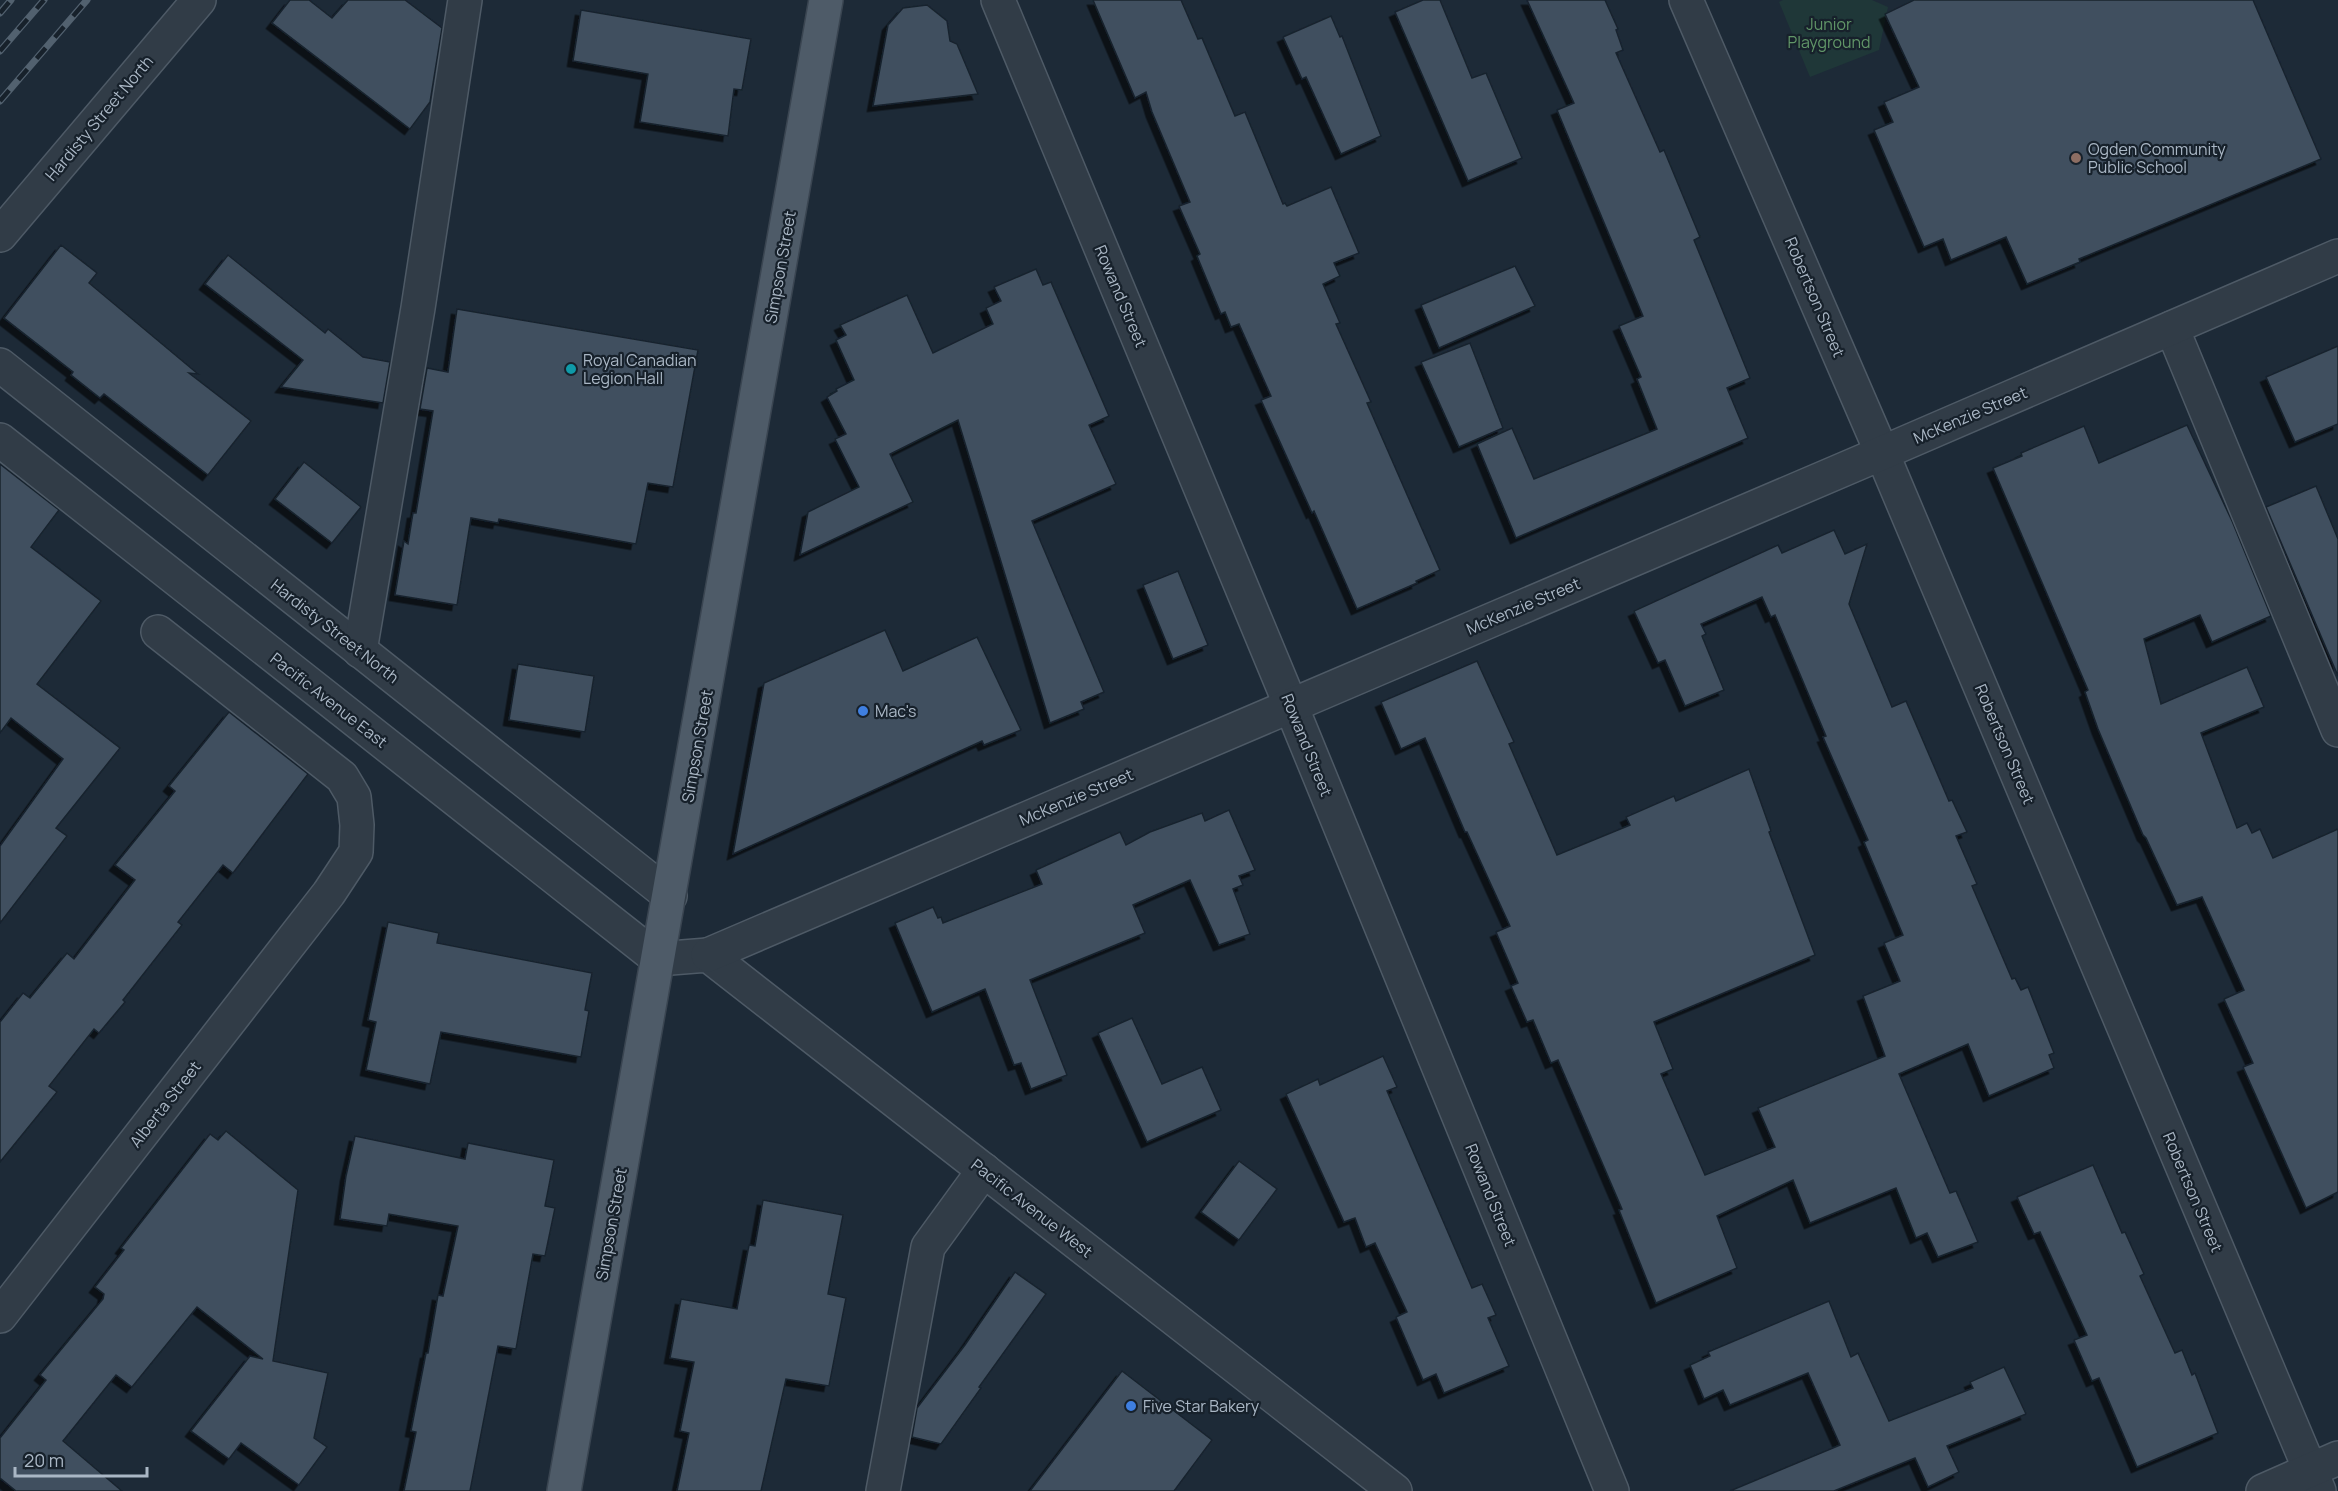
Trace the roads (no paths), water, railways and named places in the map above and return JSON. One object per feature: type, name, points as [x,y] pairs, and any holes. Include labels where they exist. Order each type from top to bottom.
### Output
[{"type":"main road","name":"Simpson Street","points":[[564,1491],[826,0]]},
{"type":"street","name":"Hardisty Street North","points":[[0,235],[199,0]]},
{"type":"street","points":[[360,651],[412,342],[465,0]]},
{"type":"street","name":"Rowand Street","points":[[998,0],[1291,706],[1612,1491]]},
{"type":"street","name":"Robertson Street","points":[[1686,0],[2322,1473]]},
{"type":"street","name":"McKenzie Street","points":[[708,955],[2338,256]]},
{"type":"street","points":[[2172,328],[2338,730]]},
{"type":"street","name":"Hardisty Street North","points":[[0,365],[670,896]]},
{"type":"street","name":"Pacific Avenue East","points":[[0,440],[658,959]]},
{"type":"street","name":"Alberta Street","points":[[0,1316],[329,892],[356,852],[357,825],[354,797],[342,777],[158,632]]},
{"type":"street","points":[[658,959],[708,955]]},
{"type":"street","name":"Pacific Avenue West","points":[[708,955],[1395,1491]]},
{"type":"street","points":[[883,1491],[928,1247],[984,1170]]},
{"type":"street","points":[[2263,1491],[2322,1473]]},
{"type":"railway","points":[[0,13],[11,0]]},
{"type":"railway","points":[[0,51],[44,0]]},
{"type":"railway","points":[[0,101],[87,0]]},
{"type":"place","name":"Ogden Community Public School","points":[[2076,158]]},
{"type":"place","name":"Royal Canadian Legion Hall","points":[[571,369]]},
{"type":"place","name":"Mac's","points":[[863,711]]},
{"type":"place","name":"Five Star Bakery","points":[[1131,1406]]},
{"type":"park label","name":"Junior Playground","points":[[1829,33]]}]
